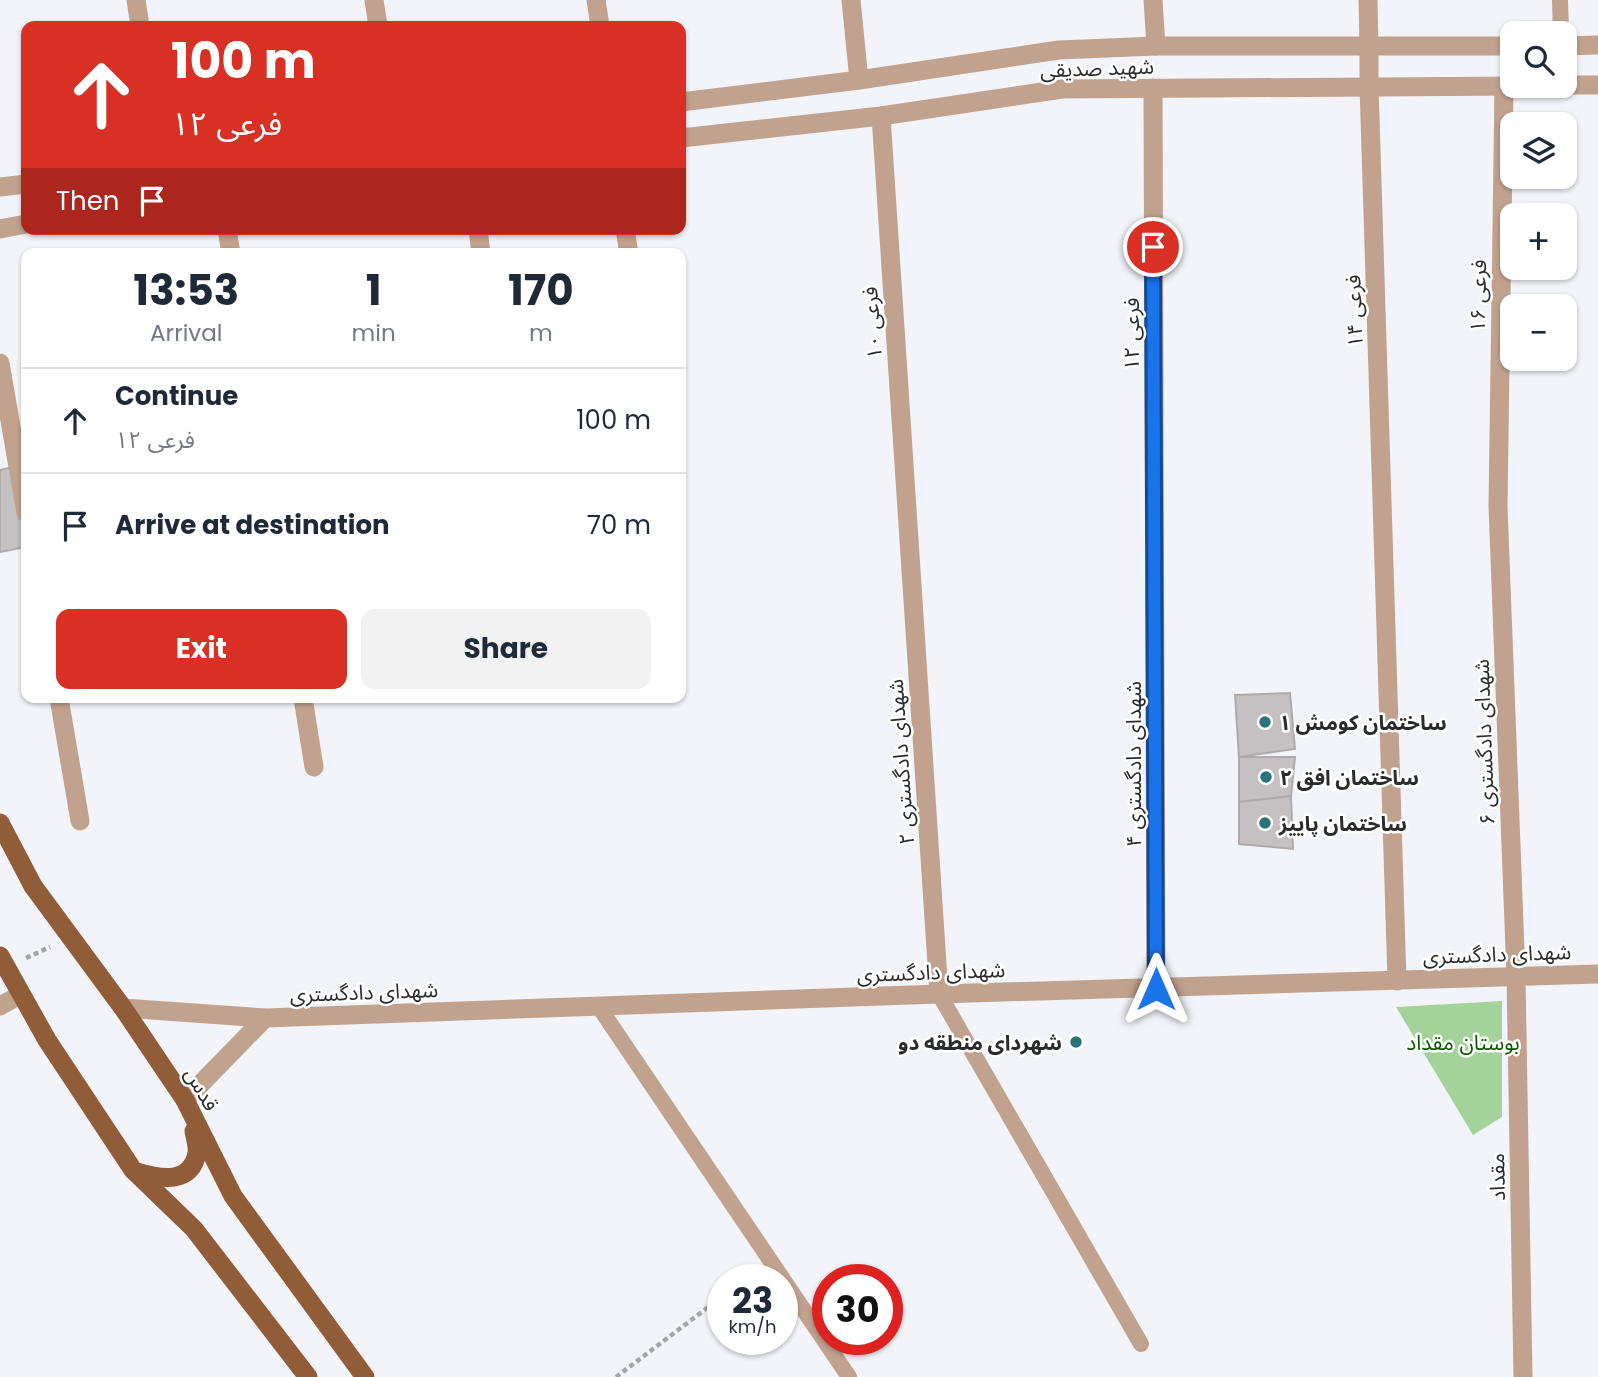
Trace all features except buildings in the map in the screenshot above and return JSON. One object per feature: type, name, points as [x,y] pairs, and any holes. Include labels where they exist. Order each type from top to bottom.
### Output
[{"type":"main road","name":"قدس","points":[[0,823],[9,857],[123,1008],[188,1108],[233,1196],[365,1377]]},
{"type":"main road","points":[[3,962],[20,995],[133,1170],[194,1229],[308,1377]]},
{"type":"main road","points":[[133,1170],[159,1179],[178,1177],[191,1167],[197,1152],[188,1108]]},
{"type":"street","points":[[136,0],[139,21]]},
{"type":"street","points":[[374,0],[377,21]]},
{"type":"street","points":[[596,0],[599,21]]},
{"type":"street","points":[[851,0],[859,80]]},
{"type":"street","points":[[1153,0],[1156,46]]},
{"type":"street","name":"فرعی ۱۴","points":[[1368,0],[1397,981]]},
{"type":"street","name":"شهید صدیقی","points":[[686,101],[859,80],[1059,50],[1156,46],[1500,46]]},
{"type":"street","points":[[1577,46],[1598,46]]},
{"type":"street","points":[[1577,85],[1598,85]]},
{"type":"street","name":"شهید صدیقی","points":[[686,137],[881,116],[1062,89],[1500,86]]},
{"type":"street","name":"فرعی ۱۲","points":[[1153,88],[1155,539]]},
{"type":"street","name":"فرعی ۱۶","points":[[1498,506],[1511,98]]},
{"type":"street","name":"فرعی ۱۰","points":[[881,116],[908,528]]},
{"type":"street","points":[[0,187],[21,188]]},
{"type":"street","points":[[0,229],[21,225]]},
{"type":"street","points":[[0,363],[21,478]]},
{"type":"street","name":"شهدای دادگستری ۶","points":[[1498,506],[1516,976]]},
{"type":"street","name":"شهدای دادگستری ۲","points":[[908,528],[939,994]]},
{"type":"street","name":"شهدای دادگستری ۴","points":[[1155,539],[1156,989]]},
{"type":"street","points":[[60,703],[80,821]]},
{"type":"street","points":[[304,703],[314,767]]},
{"type":"street","name":"شهدای دادگستری","points":[[123,1008],[265,1018],[1598,974]]},
{"type":"street","name":"مقداد","points":[[1516,976],[1523,1377]]},
{"type":"street","points":[[0,1006],[20,995]]},
{"type":"street","points":[[188,1108],[265,1018]]},
{"type":"lane","points":[[1560,0],[1561,21]]},
{"type":"lane","points":[[939,994],[1141,1344]]},
{"type":"lane","points":[[599,1007],[849,1377]]},
{"type":"path","points":[[3,962],[69,937]]},
{"type":"path","points":[[616,1377],[707,1308]]},
{"type":"green space","name":"بوستان مقداد","points":[[1502,1001],[1502,1117],[1473,1135],[1396,1007]]},
{"type":"place","name":"ساختمان کومش ۱","points":[[1265,722]]},
{"type":"place","name":"ساختمان افق ۲","points":[[1266,777]]},
{"type":"place","name":"ساختمان پاییز","points":[[1265,823]]},
{"type":"place","name":"شهردای منطقه دو","points":[[1076,1042]]},
{"type":"route","points":[[1153,247],[1156,989]]}]
